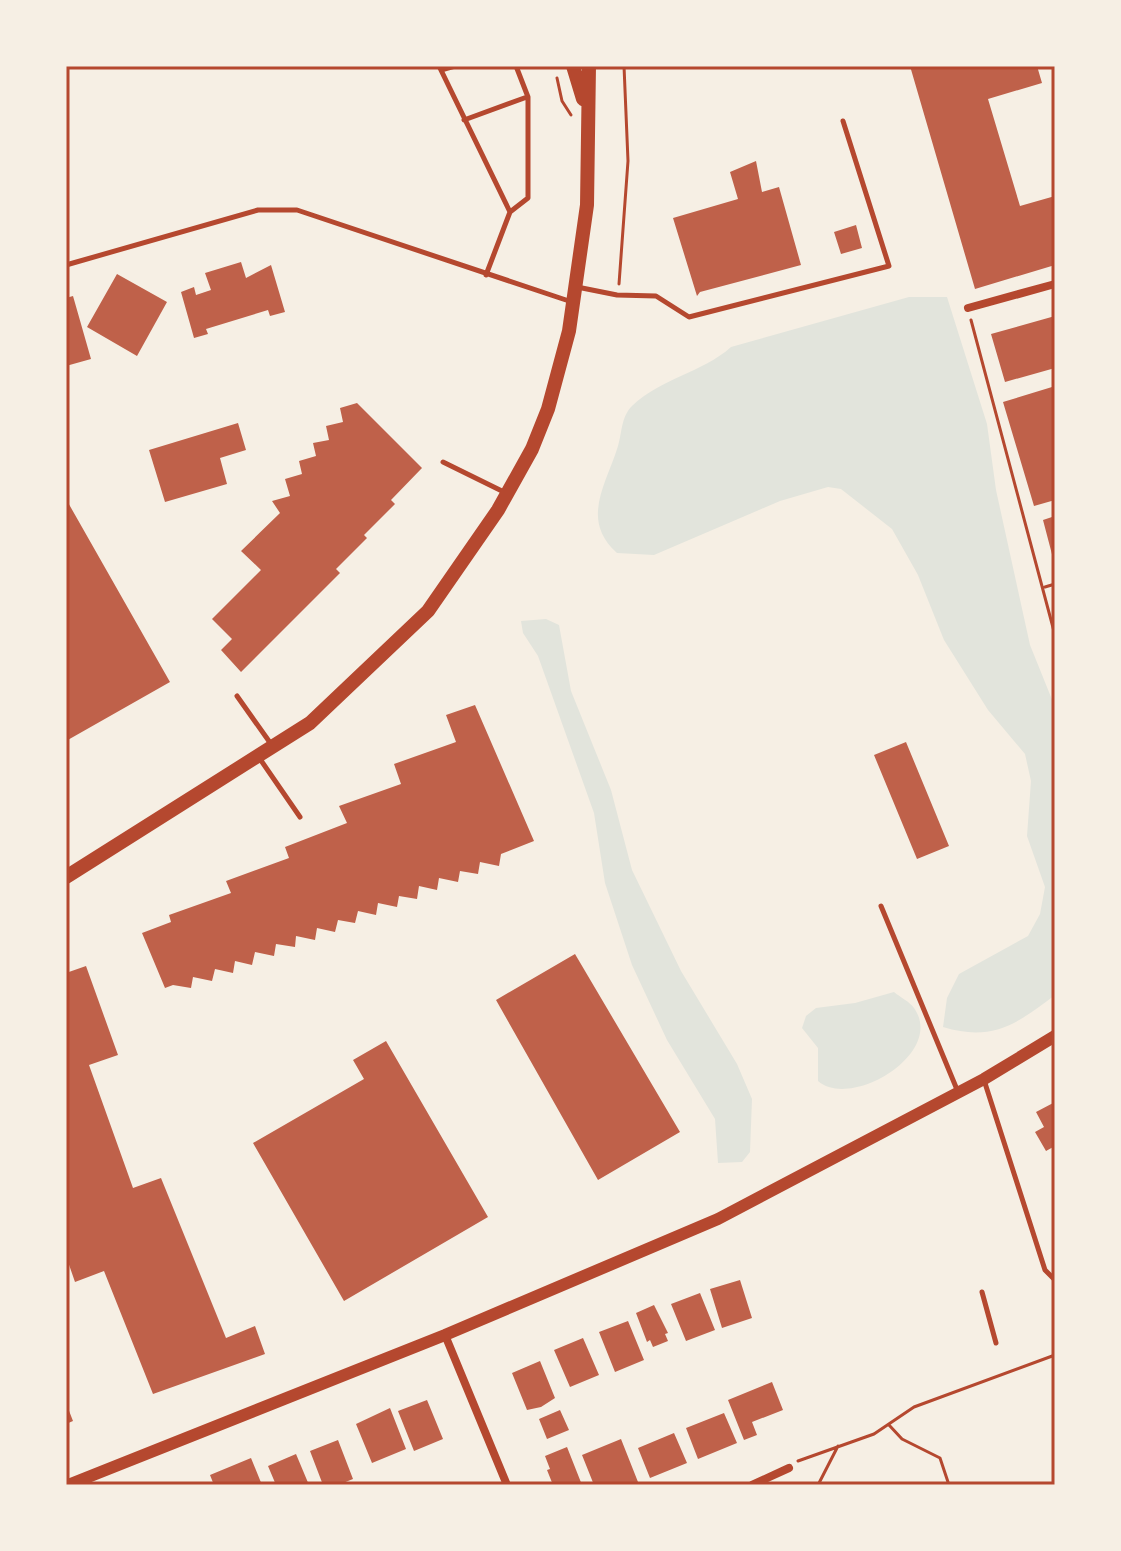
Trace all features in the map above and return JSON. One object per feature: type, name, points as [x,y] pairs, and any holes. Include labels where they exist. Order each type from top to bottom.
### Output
[{"type":"main road","points":[[573,66],[586,111]]},
{"type":"main road","points":[[68,879],[310,723],[428,611],[507,493],[532,449],[548,409],[576,295],[587,205],[589,66]]},
{"type":"street","points":[[968,308],[1055,284]]},
{"type":"street","points":[[68,1485],[445,1335],[718,1219],[984,1079],[1055,1036]]},
{"type":"street","points":[[445,1335],[507,1485]]},
{"type":"street","points":[[752,1485],[789,1468]]},
{"type":"lane","points":[[455,66],[440,68],[510,212]]},
{"type":"lane","points":[[486,275],[510,212],[528,198],[528,97],[516,66]]},
{"type":"lane","points":[[464,120],[528,97]]},
{"type":"lane","points":[[66,265],[258,210],[297,210],[486,275],[576,295],[656,296],[689,317],[889,266],[843,121]]},
{"type":"lane","points":[[443,462],[507,493]]},
{"type":"lane","points":[[237,696],[273,748]]},
{"type":"lane","points":[[259,757],[300,817]]},
{"type":"lane","points":[[881,906],[958,1092]]},
{"type":"lane","points":[[984,1079],[1045,1270],[1055,1280]]},
{"type":"lane","points":[[982,1292],[996,1343]]},
{"type":"path","points":[[617,295],[624,243],[628,161],[624,66]]},
{"type":"path","points":[[968,308],[1045,587],[1055,635]]},
{"type":"path","points":[[1045,587],[1055,584]]},
{"type":"path","points":[[789,1468],[807,1455],[889,1425],[914,1407],[1055,1355]]},
{"type":"path","points":[[889,1425],[902,1439],[940,1458],[949,1485]]},
{"type":"path","points":[[818,1485],[838,1445]]},
{"type":"shaded area","points":[[909,297],[947,297],[987,424],[996,490],[1030,645],[1055,707],[1055,995],[1016,1022],[990,1031],[960,1031],[943,1027],[947,998],[959,974],[1028,936],[1040,914],[1045,887],[1027,836],[1031,781],[1025,754],[988,710],[944,640],[918,575],[892,529],[841,489],[828,487],[780,501],[654,555],[617,553],[606,541],[598,515],[599,502],[624,420],[628,410],[643,396],[720,356],[731,347]]},
{"type":"shaded area","points":[[546,619],[559,625],[571,691],[611,790],[632,870],[681,971],[737,1064],[752,1099],[750,1152],[742,1162],[718,1163],[715,1119],[667,1040],[632,965],[605,883],[594,813],[538,656],[523,633],[521,621]]},
{"type":"shaded area","points":[[894,992],[914,1008],[920,1025],[917,1042],[906,1059],[871,1083],[851,1088],[833,1088],[818,1081],[818,1048],[802,1028],[806,1016],[816,1008],[855,1003]]},
{"type":"building","points":[[910,66],[1037,66],[1042,83],[988,99],[1020,206],[1055,196],[1055,265],[975,289]]},
{"type":"building","points":[[756,161],[762,192],[779,187],[801,265],[700,292],[697,296],[673,218],[738,199],[730,172]]},
{"type":"building","points":[[856,225],[862,248],[841,254],[834,232]]},
{"type":"building","points":[[241,262],[246,278],[271,265],[285,312],[270,316],[268,310],[206,329],[208,334],[194,338],[181,292],[194,287],[196,295],[211,290],[205,273]]},
{"type":"building","points":[[117,274],[167,302],[137,356],[87,327]]},
{"type":"building","points":[[73,296],[91,359],[66,366],[66,298]]},
{"type":"building","points":[[1055,316],[1055,368],[1005,382],[991,334]]},
{"type":"building","points":[[1052,387],[1055,500],[1034,506],[1003,402]]},
{"type":"building","points":[[357,403],[422,468],[391,500],[395,504],[364,535],[367,538],[336,569],[340,573],[241,672],[221,650],[232,639],[212,619],[261,570],[241,551],[280,513],[272,501],[290,496],[285,479],[302,474],[299,461],[316,456],[313,443],[329,440],[326,426],[343,422],[340,408]]},
{"type":"building","points":[[238,423],[246,450],[220,458],[227,484],[165,502],[149,450]]},
{"type":"building","points":[[66,499],[170,682],[66,741]]},
{"type":"building","points":[[1055,516],[1055,562],[1054,562],[1043,520]]},
{"type":"building","points":[[475,705],[534,841],[501,854],[499,866],[480,862],[478,874],[460,871],[458,882],[439,878],[437,890],[419,886],[417,899],[399,896],[397,907],[378,903],[376,915],[358,911],[355,923],[338,920],[335,932],[317,928],[315,940],[296,936],[295,947],[276,944],[274,956],[255,952],[252,965],[235,961],[233,973],[215,969],[212,981],[193,977],[191,988],[173,985],[165,988],[142,933],[171,922],[169,915],[231,893],[226,881],[289,858],[285,847],[347,823],[339,806],[401,784],[394,764],[456,742],[446,715]]},
{"type":"building","points":[[906,742],[949,846],[917,859],[874,755]]},
{"type":"building","points":[[575,954],[680,1132],[598,1180],[496,1000]]},
{"type":"building","points":[[86,966],[118,1055],[89,1065],[133,1188],[161,1178],[226,1338],[255,1326],[265,1354],[153,1394],[104,1271],[75,1282],[66,1256],[66,973]]},
{"type":"building","points":[[386,1041],[488,1217],[344,1301],[253,1143],[364,1079],[353,1060]]},
{"type":"building","points":[[1055,1102],[1055,1146],[1046,1151],[1035,1132],[1044,1127],[1036,1112]]},
{"type":"building","points":[[740,1280],[752,1318],[722,1328],[710,1289]]},
{"type":"building","points":[[700,1293],[715,1330],[686,1341],[671,1304]]},
{"type":"building","points":[[654,1305],[668,1333],[665,1334],[668,1341],[653,1347],[650,1340],[647,1342],[636,1313]]},
{"type":"building","points":[[628,1321],[644,1360],[615,1372],[599,1332]]},
{"type":"building","points":[[583,1338],[599,1375],[570,1387],[554,1350]]},
{"type":"building","points":[[540,1361],[555,1398],[541,1407],[527,1410],[512,1373]]},
{"type":"building","points":[[772,1382],[783,1410],[752,1422],[757,1435],[744,1440],[728,1400]]},
{"type":"building","points":[[427,1400],[443,1439],[414,1451],[398,1411]]},
{"type":"building","points":[[66,1403],[73,1421],[66,1424]]},
{"type":"building","points":[[390,1408],[406,1449],[372,1463],[356,1424]]},
{"type":"building","points":[[560,1410],[569,1430],[547,1439],[539,1419]]},
{"type":"building","points":[[724,1413],[737,1443],[698,1459],[686,1428]]},
{"type":"building","points":[[674,1433],[687,1463],[650,1478],[638,1448]]},
{"type":"building","points":[[621,1439],[638,1482],[594,1485],[582,1455]]},
{"type":"building","points":[[338,1440],[353,1479],[338,1485],[323,1485],[310,1451]]},
{"type":"building","points":[[567,1447],[582,1485],[553,1485],[547,1470],[550,1469],[545,1456]]},
{"type":"building","points":[[296,1454],[309,1485],[276,1485],[268,1466]]},
{"type":"building","points":[[251,1458],[262,1485],[214,1485],[210,1475]]}]
